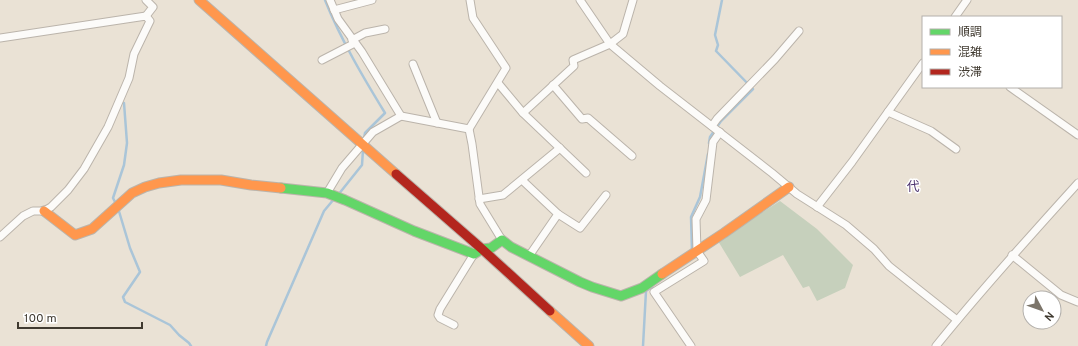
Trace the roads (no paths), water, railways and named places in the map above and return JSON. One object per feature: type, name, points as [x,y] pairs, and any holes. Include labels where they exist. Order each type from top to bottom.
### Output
[{"type":"street","points":[[0,38],[146,16],[153,6],[146,0]]},
{"type":"street","points":[[199,0],[482,249],[589,346]]},
{"type":"street","points":[[330,0],[338,19],[354,41],[402,116]]},
{"type":"street","points":[[334,10],[372,0]]},
{"type":"street","points":[[470,0],[473,18],[506,68],[469,129],[480,204],[502,240],[511,246],[586,284],[621,296],[642,288],[789,187]]},
{"type":"street","points":[[580,0],[610,44],[660,86],[797,194],[846,225],[874,249],[889,266],[957,320]]},
{"type":"street","points":[[523,113],[574,66],[573,60],[610,44],[623,34],[633,0]]},
{"type":"street","points":[[956,16],[967,0]]},
{"type":"street","points":[[0,237],[23,216],[33,212],[44,211],[51,207],[68,190],[80,174],[108,127],[129,78],[134,54],[150,21],[146,16]]},
{"type":"street","points":[[322,60],[365,33],[385,29]]},
{"type":"street","points":[[712,126],[717,119],[776,59],[799,31]]},
{"type":"street","points":[[413,64],[437,123]]},
{"type":"street","points":[[817,206],[852,162],[922,64]]},
{"type":"street","points":[[498,83],[523,113],[586,173]]},
{"type":"street","points":[[553,85],[582,118],[588,118],[632,156]]},
{"type":"street","points":[[1011,88],[1078,135]]},
{"type":"street","points":[[888,112],[931,130],[956,149]]},
{"type":"street","points":[[329,194],[342,168],[373,132],[402,116],[469,129]]},
{"type":"street","points":[[691,346],[654,292],[704,261],[697,251],[696,220],[706,200],[713,142],[720,132]]},
{"type":"street","points":[[479,199],[503,195],[560,148]]},
{"type":"street","points":[[44,211],[75,236],[92,229],[132,193],[145,187],[159,183],[181,180],[221,180],[329,194],[414,231],[474,254]]},
{"type":"street","points":[[522,180],[558,214],[580,228],[606,195]]},
{"type":"street","points":[[936,346],[1012,255],[1078,183]]},
{"type":"street","points":[[529,256],[558,214]]},
{"type":"street","points":[[454,324],[440,318],[438,314],[440,309],[474,254],[482,249],[490,248],[502,240]]},
{"type":"street","points":[[1012,255],[1061,295],[1078,302]]},
{"type":"waterway","points":[[325,0],[345,44],[385,113],[365,133],[364,139]]},
{"type":"waterway","points":[[709,143],[710,137],[721,121],[753,89],[716,51],[718,45],[715,35],[722,0]]},
{"type":"waterway","points":[[116,204],[113,198],[124,165],[127,143],[124,103]]},
{"type":"waterway","points":[[338,195],[362,165],[363,150]]},
{"type":"waterway","points":[[692,251],[691,217],[700,197],[708,154]]},
{"type":"waterway","points":[[266,346],[324,211],[334,199]]},
{"type":"waterway","points":[[118,208],[130,248],[140,272],[123,297],[125,302],[170,325],[191,346]]},
{"type":"waterway","points":[[643,346],[646,291],[652,287]]},
{"type":"district","name":"代","points":[[913,186]]}]
